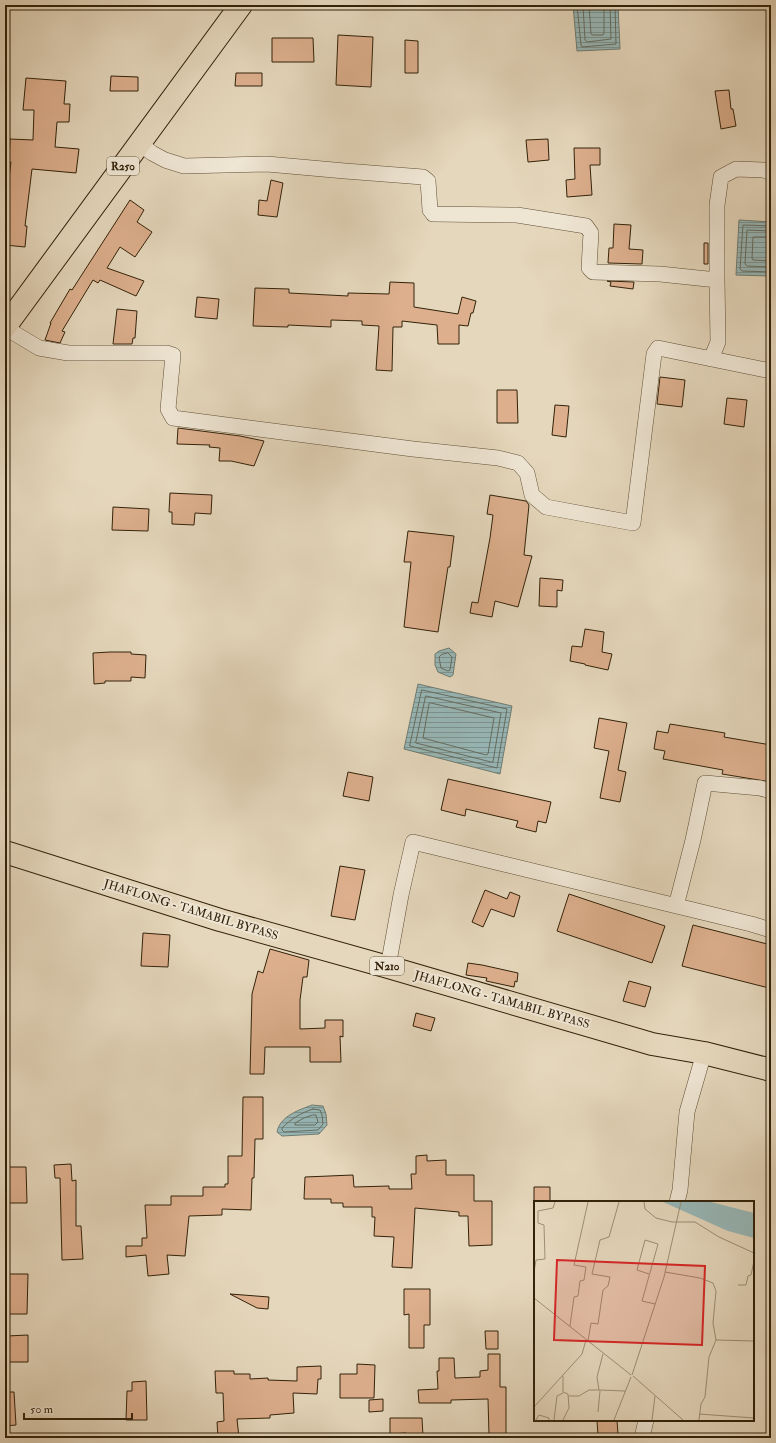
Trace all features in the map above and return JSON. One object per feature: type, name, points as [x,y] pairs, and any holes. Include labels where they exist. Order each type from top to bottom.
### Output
[{"type":"main road","name":"R250","points":[[5,308],[229,5]]},
{"type":"main road","name":"R250","points":[[5,327],[241,5]]},
{"type":"main road","name":"JHAFLONG - TAMABIL BYPASS","points":[[5,852],[220,920],[652,1044],[704,1053],[771,1070]]},
{"type":"street","points":[[139,143],[152,153],[165,160],[184,166],[268,164],[423,177],[428,181],[430,210],[433,214],[517,215],[586,226],[591,233],[589,268],[593,272],[660,274],[717,280]]},
{"type":"street","points":[[711,359],[718,342],[717,205],[721,177],[736,169],[764,170],[771,173]]},
{"type":"street","points":[[5,330],[14,333],[39,348],[68,353],[167,353],[173,355],[168,409],[173,418],[413,449],[498,458],[518,463],[527,473],[532,495],[546,508],[633,523],[654,354],[658,348],[771,371]]},
{"type":"street","points":[[676,906],[694,840],[705,783],[760,788],[771,791]]},
{"type":"street","points":[[388,967],[401,895],[413,842],[771,930]]},
{"type":"street","points":[[677,1201],[680,1190],[687,1112],[704,1053]]},
{"type":"street","points":[[642,1438],[646,1421]]},
{"type":"water","points":[[573,5],[618,5],[620,49],[577,51]]},
{"type":"water","points":[[739,220],[771,222],[771,276],[736,275]]},
{"type":"water","points":[[449,648],[456,654],[453,675],[450,677],[438,672],[435,665],[435,654]]},
{"type":"water","points":[[418,684],[512,706],[500,774],[404,749]]},
{"type":"water","points":[[312,1105],[323,1106],[326,1114],[327,1125],[319,1134],[282,1136],[277,1132],[282,1122],[291,1114]]},
{"type":"building","points":[[338,35],[373,37],[371,87],[336,85]]},
{"type":"building","points":[[272,38],[313,38],[314,62],[272,62]]},
{"type":"building","points":[[405,40],[418,41],[418,73],[405,73]]},
{"type":"building","points":[[236,73],[262,73],[262,86],[235,86]]},
{"type":"building","points":[[111,76],[138,77],[138,91],[110,91]]},
{"type":"building","points":[[26,78],[66,81],[64,104],[70,104],[69,122],[57,122],[55,147],[79,149],[76,173],[32,169],[25,226],[27,226],[25,247],[5,245],[5,210],[11,162],[9,162],[10,139],[33,140],[34,110],[23,110]]},
{"type":"building","points":[[729,90],[731,109],[733,109],[736,126],[721,129],[715,91]]},
{"type":"building","points":[[548,139],[549,160],[528,162],[526,140]]},
{"type":"building","points":[[574,148],[600,148],[600,165],[590,165],[592,195],[567,197],[566,180],[575,179]]},
{"type":"building","points":[[271,180],[283,183],[277,217],[258,215],[259,200],[267,201]]},
{"type":"building","points":[[130,200],[144,210],[137,222],[152,232],[135,257],[120,247],[107,268],[144,281],[136,296],[100,280],[98,283],[93,280],[62,331],[65,332],[60,343],[45,340],[50,323],[70,289],[72,290]]},
{"type":"building","points":[[614,224],[631,225],[629,249],[643,250],[642,264],[608,263],[609,248],[613,248]]},
{"type":"building","points":[[704,243],[708,243],[708,264],[704,264]]},
{"type":"building","points":[[607,281],[634,282],[633,289],[610,286],[611,282]]},
{"type":"building","points":[[390,282],[414,283],[414,307],[458,314],[462,297],[476,301],[468,326],[459,325],[459,344],[438,344],[437,325],[402,321],[402,327],[393,327],[392,371],[376,370],[379,326],[362,325],[362,321],[331,320],[331,327],[288,325],[288,327],[253,326],[255,288],[289,289],[289,293],[348,296],[348,293],[389,294]]},
{"type":"building","points":[[197,297],[219,299],[217,319],[195,317]]},
{"type":"building","points":[[117,309],[137,311],[135,338],[133,338],[132,344],[113,344]]},
{"type":"building","points":[[660,377],[685,380],[682,407],[657,404]]},
{"type":"building","points":[[497,390],[517,390],[518,423],[497,423]]},
{"type":"building","points":[[727,398],[747,400],[744,427],[724,424]]},
{"type":"building","points":[[555,405],[569,406],[566,437],[552,435]]},
{"type":"building","points":[[178,428],[240,436],[264,441],[254,466],[231,461],[219,461],[220,448],[209,447],[210,445],[177,444]]},
{"type":"building","points":[[170,493],[212,495],[211,514],[195,513],[194,525],[172,524],[172,512],[169,512]]},
{"type":"building","points":[[490,495],[526,501],[529,505],[524,555],[532,556],[518,607],[495,601],[492,617],[470,613],[472,602],[478,603],[490,538],[493,515],[487,514]]},
{"type":"building","points":[[113,507],[149,509],[148,531],[112,530]]},
{"type":"building","points":[[408,531],[454,536],[438,632],[404,627],[411,562],[404,562]]},
{"type":"building","points":[[540,578],[563,580],[562,591],[557,590],[557,607],[539,606]]},
{"type":"building","points":[[585,629],[604,632],[602,652],[612,654],[608,670],[570,661],[572,646],[582,647]]},
{"type":"building","points":[[131,652],[131,654],[146,655],[145,678],[131,677],[131,681],[105,681],[105,683],[94,684],[93,653]]},
{"type":"building","points":[[599,718],[627,723],[618,770],[626,772],[620,802],[600,798],[609,751],[594,748]]},
{"type":"building","points":[[670,724],[725,733],[724,737],[771,745],[771,782],[722,774],[723,770],[663,759],[665,751],[654,749],[657,731],[668,733]]},
{"type":"building","points":[[348,772],[373,777],[369,801],[343,796]]},
{"type":"building","points":[[448,779],[551,802],[546,823],[538,821],[536,832],[516,827],[518,821],[466,809],[465,816],[441,810]]},
{"type":"building","points":[[340,866],[365,870],[355,920],[331,916]]},
{"type":"building","points":[[485,890],[507,899],[510,892],[520,896],[514,917],[491,909],[483,927],[472,922]]},
{"type":"building","points":[[569,894],[665,926],[652,963],[557,931]]},
{"type":"building","points":[[693,925],[771,945],[771,981],[769,988],[682,966]]},
{"type":"building","points":[[143,933],[170,935],[168,967],[141,966]]},
{"type":"building","points":[[270,949],[309,960],[307,977],[303,977],[300,1000],[300,1029],[325,1028],[325,1020],[343,1020],[343,1037],[340,1036],[341,1062],[310,1062],[310,1047],[265,1047],[264,1074],[250,1074],[252,994],[258,971],[263,973]]},
{"type":"building","points":[[468,963],[518,973],[517,982],[515,981],[514,987],[486,981],[487,978],[466,975]]},
{"type":"building","points":[[629,981],[651,987],[645,1007],[623,1001]]},
{"type":"building","points":[[416,1013],[435,1018],[431,1031],[413,1026]]},
{"type":"building","points":[[243,1097],[263,1097],[263,1139],[255,1139],[251,1210],[222,1209],[222,1215],[189,1216],[185,1256],[167,1255],[169,1274],[148,1276],[146,1255],[126,1257],[126,1246],[142,1246],[142,1238],[147,1238],[145,1205],[171,1205],[171,1196],[203,1196],[203,1187],[225,1187],[225,1184],[228,1184],[228,1156],[242,1156]]},
{"type":"building","points":[[427,1155],[427,1161],[446,1160],[446,1175],[474,1175],[474,1201],[492,1201],[492,1245],[469,1246],[468,1216],[459,1216],[459,1212],[415,1208],[412,1268],[392,1267],[394,1237],[374,1236],[375,1217],[372,1217],[372,1207],[343,1207],[343,1203],[331,1203],[331,1199],[304,1199],[305,1177],[353,1175],[354,1187],[389,1186],[389,1189],[412,1189],[411,1174],[416,1174],[416,1156]]},
{"type":"building","points":[[71,1164],[72,1181],[76,1180],[76,1226],[81,1226],[83,1259],[62,1260],[60,1178],[55,1178],[54,1165]]},
{"type":"building","points":[[5,1167],[26,1167],[27,1203],[5,1203]]},
{"type":"building","points":[[534,1187],[550,1187],[550,1201],[534,1201]]},
{"type":"building","points":[[5,1274],[28,1274],[27,1314],[5,1314]]},
{"type":"building","points":[[404,1289],[430,1289],[430,1325],[424,1325],[424,1348],[409,1348],[409,1314],[404,1315]]},
{"type":"building","points":[[230,1294],[269,1297],[268,1309],[257,1308]]},
{"type":"building","points":[[485,1331],[498,1331],[498,1349],[486,1349]]},
{"type":"building","points":[[28,1335],[28,1362],[8,1362],[7,1336]]},
{"type":"building","points":[[488,1354],[500,1354],[500,1387],[506,1387],[506,1434],[489,1435],[488,1399],[451,1400],[451,1403],[419,1403],[418,1390],[438,1389],[437,1371],[439,1371],[439,1358],[454,1358],[455,1378],[480,1377],[480,1371],[488,1370]]},
{"type":"building","points":[[357,1364],[375,1365],[374,1398],[340,1398],[340,1374],[357,1374]]},
{"type":"building","points":[[321,1366],[321,1379],[318,1379],[317,1394],[293,1393],[294,1413],[270,1415],[270,1418],[237,1419],[239,1438],[218,1438],[217,1422],[224,1421],[223,1393],[216,1393],[215,1371],[234,1371],[234,1374],[250,1374],[250,1379],[268,1378],[268,1380],[297,1381],[297,1367]]},
{"type":"building","points":[[146,1381],[147,1420],[126,1420],[127,1391],[132,1391],[132,1382]]},
{"type":"building","points":[[5,1392],[14,1392],[16,1425],[5,1426]]},
{"type":"building","points":[[383,1399],[383,1411],[369,1412],[369,1400]]},
{"type":"building","points":[[390,1418],[422,1418],[423,1436],[406,1436],[406,1433],[390,1434]]},
{"type":"building","points":[[597,1421],[617,1421],[618,1434],[598,1435]]}]
